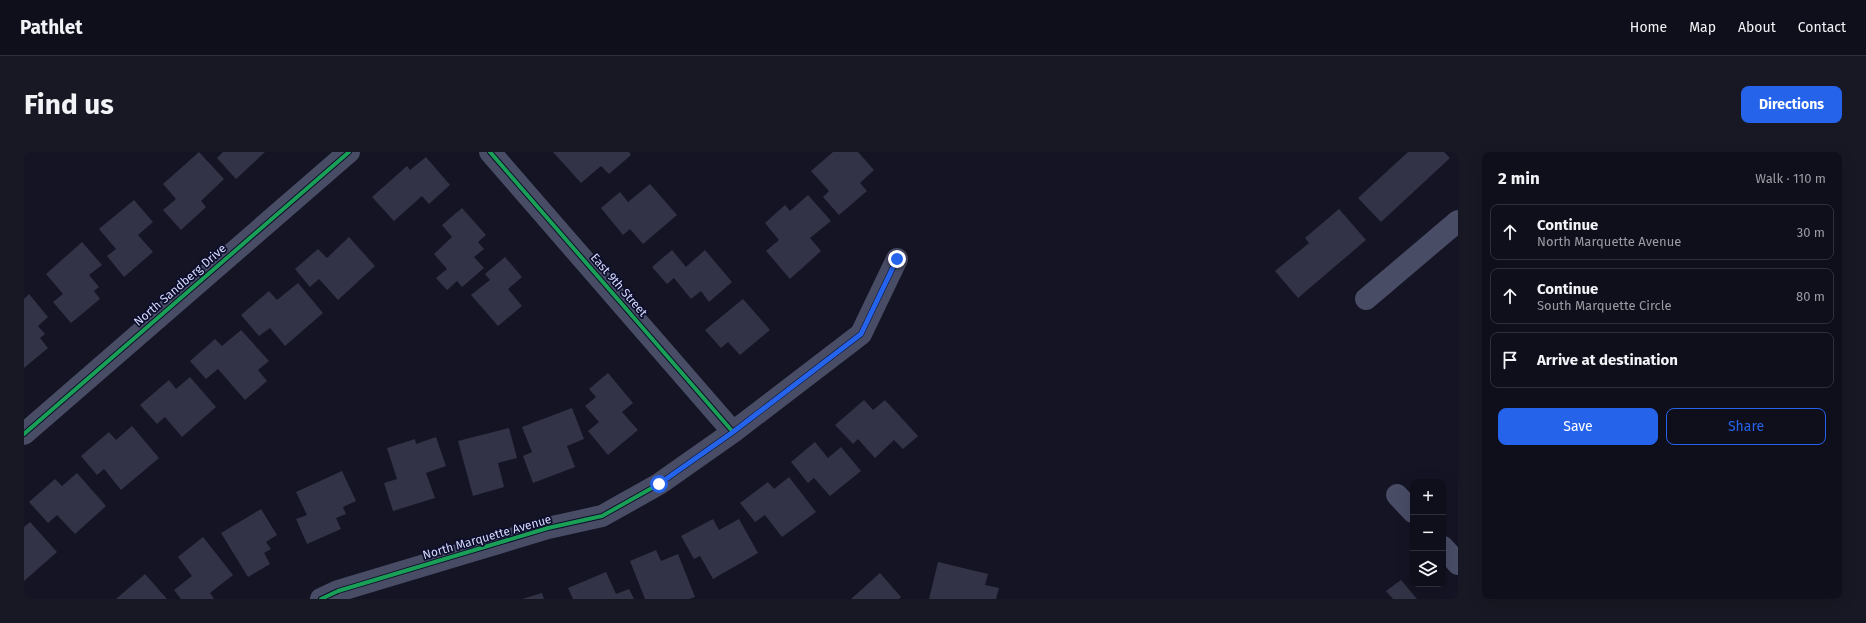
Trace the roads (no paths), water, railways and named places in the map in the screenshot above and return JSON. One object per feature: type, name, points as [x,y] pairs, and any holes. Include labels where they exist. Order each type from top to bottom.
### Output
[{"type":"street","name":"North Sandberg Drive","points":[[24,434],[348,152]]},
{"type":"street","name":"East 9th Street","points":[[490,152],[733,432]]},
{"type":"street","points":[[1366,299],[1458,221]]},
{"type":"street","name":"North Marquette Avenue","points":[[321,599],[338,591],[541,531],[602,516],[659,484],[733,432],[861,334],[897,259]]},
{"type":"street","points":[[1397,494],[1410,509]]},
{"type":"street","points":[[1446,550],[1458,564]]}]
